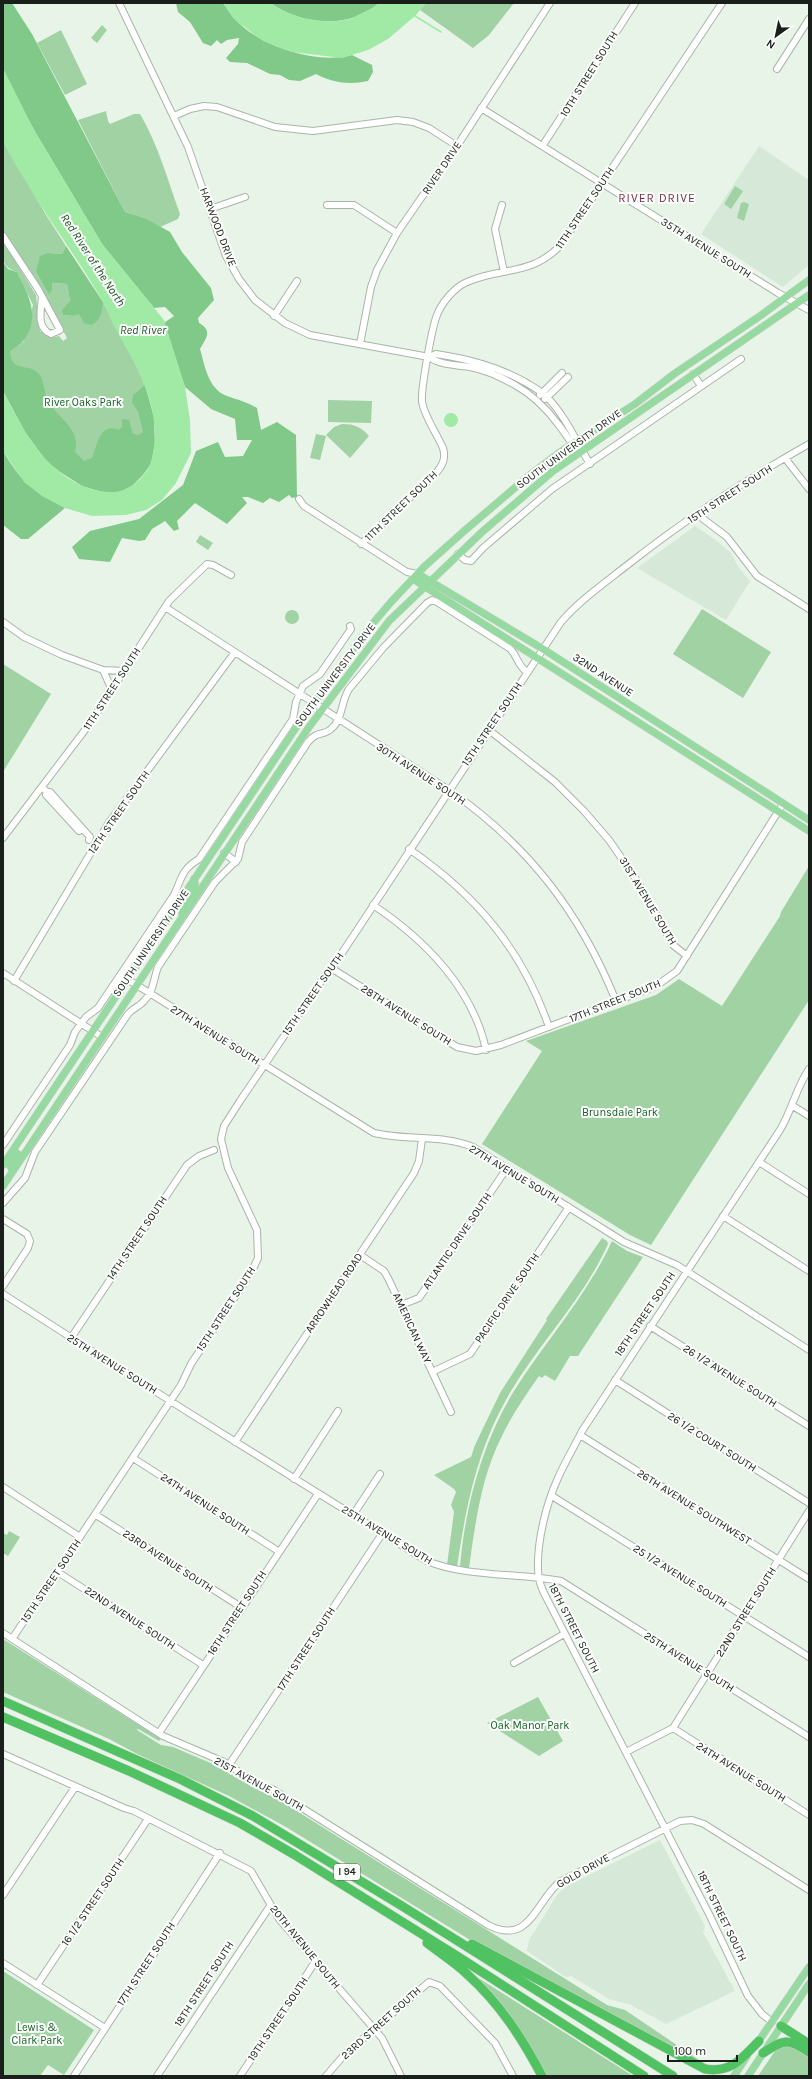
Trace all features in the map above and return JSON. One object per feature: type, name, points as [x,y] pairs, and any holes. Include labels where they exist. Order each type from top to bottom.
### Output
[{"type":"highway","name":"I 94","points":[[3,1701],[180,1780],[253,1816],[402,1906],[673,2076]]},
{"type":"highway","name":"I 94","points":[[3,1716],[129,1770],[240,1823],[379,1907],[644,2076]]},
{"type":"highway","points":[[402,1906],[705,2068],[714,2070],[732,2066],[758,2041]]},
{"type":"highway","points":[[379,1907],[468,1974],[511,2022],[542,2076]]},
{"type":"highway","points":[[781,2026],[809,2044]]},
{"type":"highway","points":[[764,2053],[782,2041],[791,2041],[809,2052]]},
{"type":"main road","name":"SOUTH UNIVERSITY DRIVE","points":[[3,1165],[240,810],[363,634],[415,576],[500,499],[575,442],[635,404],[674,374],[809,280]]},
{"type":"main road","name":"SOUTH UNIVERSITY DRIVE","points":[[3,1186],[224,853],[323,708],[389,621],[458,554],[517,500],[553,471],[809,294]]},
{"type":"main road","name":"32ND AVENUE","points":[[415,576],[537,657],[809,831]]},
{"type":"main road","name":"32ND AVENUE","points":[[427,584],[542,649],[809,820]]},
{"type":"main road","points":[[224,853],[221,846],[240,818],[240,810]]},
{"type":"main road","points":[[181,918],[183,906],[194,889],[194,879]]},
{"type":"main road","points":[[13,1171],[10,1166],[25,1140],[26,1131]]},
{"type":"main road","points":[[734,2076],[809,1968]]},
{"type":"main road","points":[[748,2076],[809,1984]]},
{"type":"main road","name":"18TH STREET SOUTH","points":[[772,2022],[781,2026]]},
{"type":"street","name":"HARWOOD DRIVE","points":[[119,3],[188,147],[226,256],[239,279],[255,300],[274,316],[298,331],[310,335],[429,357],[435,361],[492,374],[516,385],[541,403],[582,450],[590,464]]},
{"type":"street","name":"RIVER DRIVE","points":[[360,344],[371,287],[377,270],[397,233],[457,146],[550,3]]},
{"type":"street","name":"10TH STREET SOUTH","points":[[543,145],[635,3]]},
{"type":"street","name":"11TH STREET SOUTH","points":[[361,544],[436,473],[443,464],[443,448],[422,402],[437,315],[455,290],[466,282],[539,263],[552,254],[578,221],[722,3]]},
{"type":"street","points":[[777,69],[807,27],[809,19]]},
{"type":"street","points":[[174,116],[190,109],[204,106],[216,107],[275,127],[313,131],[396,120],[413,122],[428,128],[457,146]]},
{"type":"street","name":"35TH AVENUE SOUTH","points":[[481,108],[543,145],[602,184],[809,310]]},
{"type":"street","points":[[210,209],[246,197]]},
{"type":"street","points":[[327,205],[354,205],[397,233]]},
{"type":"street","points":[[502,206],[495,229],[504,272]]},
{"type":"street","points":[[3,236],[42,296],[60,330],[51,334],[43,329],[41,322],[42,296]]},
{"type":"street","points":[[274,316],[297,281]]},
{"type":"street","name":"HARWOOD DRIVE","points":[[429,357],[436,354],[460,358],[495,367],[542,392],[547,397],[575,442]]},
{"type":"street","points":[[458,554],[465,560],[471,561],[483,548],[552,489],[741,359]]},
{"type":"street","points":[[492,374],[495,367]]},
{"type":"street","points":[[536,399],[562,373]]},
{"type":"street","points":[[693,374],[701,386]]},
{"type":"street","points":[[541,403],[568,377]]},
{"type":"street","name":"15TH STREET SOUTH","points":[[12,1639],[181,1386],[191,1364],[252,1271],[258,1258],[257,1230],[228,1168],[220,1139],[224,1126],[373,905],[542,649],[561,622],[577,604],[640,555],[698,515],[809,444]]},
{"type":"street","points":[[786,458],[809,489]]},
{"type":"street","name":"32ND AVENUE","points":[[299,499],[304,506],[361,544],[415,576]]},
{"type":"street","points":[[698,515],[727,537],[757,576],[809,609]]},
{"type":"street","name":"11TH STREET SOUTH","points":[[3,838],[44,790],[125,671],[174,594],[206,564],[213,565],[231,575]]},
{"type":"street","points":[[3,1203],[25,1178],[36,1152],[128,1014],[134,1007],[143,1003],[150,994],[155,982],[158,967],[215,882],[236,862],[241,850],[242,842],[308,742],[314,735],[331,730],[342,711],[345,695],[383,648],[430,601],[437,602],[509,648],[514,653],[519,665],[527,672]]},
{"type":"street","name":"30TH AVENUE SOUTH","points":[[165,607],[467,802],[516,845],[548,880],[564,901],[585,936],[606,976],[616,1001]]},
{"type":"street","points":[[3,622],[40,646],[104,670],[125,671]]},
{"type":"street","points":[[3,1145],[70,1046],[81,1024],[86,1017],[98,1008],[174,895],[183,873],[188,866],[199,859],[293,719],[296,702],[303,686],[320,674],[351,629],[350,626]]},
{"type":"street","name":"12TH STREET SOUTH","points":[[14,980],[95,845],[235,652]]},
{"type":"street","points":[[104,670],[112,690]]},
{"type":"street","name":"31ST AVENUE SOUTH","points":[[489,730],[549,777],[584,811],[609,840],[638,882],[673,945],[687,956]]},
{"type":"street","points":[[44,790],[50,792],[90,837],[89,840],[95,845]]},
{"type":"street","points":[[778,811],[783,804]]},
{"type":"street","name":"17TH STREET SOUTH","points":[[486,1050],[656,986],[667,980],[677,971],[687,956],[778,811]]},
{"type":"street","points":[[409,850],[438,869],[464,892],[490,920],[511,948],[531,982],[549,1027]]},
{"type":"street","points":[[224,853],[236,862]]},
{"type":"street","points":[[183,873],[194,879]]},
{"type":"street","points":[[373,905],[398,922],[444,967],[468,1003],[482,1033],[486,1050]]},
{"type":"street","name":"28TH AVENUE SOUTH","points":[[331,968],[457,1047],[469,1051],[486,1050]]},
{"type":"street","points":[[3,973],[102,1037]]},
{"type":"street","name":"27TH AVENUE SOUTH","points":[[127,979],[374,1133],[402,1138],[444,1139],[463,1143],[475,1148],[634,1247],[664,1259],[687,1271],[809,1350]]},
{"type":"street","name":"18TH STREET SOUTH","points":[[772,2022],[755,2007],[748,1996],[709,1914],[564,1634],[540,1585],[539,1577],[541,1541],[552,1496],[557,1479],[580,1435],[650,1326],[780,1130],[792,1106],[797,1090],[809,1069]]},
{"type":"street","points":[[792,1106],[809,1116]]},
{"type":"street","name":"ARROWHEAD ROAD","points":[[235,1442],[414,1173],[419,1161],[422,1139]]},
{"type":"street","name":"14TH STREET SOUTH","points":[[71,1338],[187,1165],[204,1154],[214,1150]]},
{"type":"street","points":[[759,1162],[809,1194]]},
{"type":"street","name":"ATLANTIC DRIVE SOUTH","points":[[401,1305],[418,1298],[507,1168]]},
{"type":"street","name":"PACIFIC DRIVE SOUTH","points":[[432,1372],[470,1354],[569,1207]]},
{"type":"street","points":[[723,1216],[809,1271]]},
{"type":"street","points":[[3,1219],[25,1232],[30,1241],[28,1248],[3,1286]]},
{"type":"street","name":"AMERICAN WAY","points":[[360,1255],[384,1271],[451,1412]]},
{"type":"street","name":"25TH AVENUE SOUTH","points":[[3,1294],[170,1402],[427,1561],[444,1567],[561,1580],[707,1674],[809,1737]]},
{"type":"street","name":"26 1/2 AVENUE SOUTH","points":[[650,1326],[809,1426]]},
{"type":"street","name":"26 1/2 COURT SOUTH","points":[[615,1380],[809,1503]]},
{"type":"street","points":[[294,1479],[338,1411]]},
{"type":"street","name":"26TH AVENUE SOUTHWEST","points":[[580,1435],[809,1579]]},
{"type":"street","name":"24TH AVENUE SOUTH","points":[[133,1458],[278,1551]]},
{"type":"street","points":[[354,1515],[380,1474]]},
{"type":"street","points":[[3,1487],[80,1537]]},
{"type":"street","name":"16TH STREET SOUTH","points":[[159,1733],[278,1551],[318,1494]]},
{"type":"street","name":"25 1/2 AVENUE SOUTH","points":[[552,1496],[809,1657]]},
{"type":"street","name":"22ND STREET SOUTH","points":[[673,1728],[809,1511]]},
{"type":"street","name":"23RD AVENUE SOUTH","points":[[96,1514],[241,1607]]},
{"type":"street","name":"17TH STREET SOUTH","points":[[229,1765],[382,1534]]},
{"type":"street","name":"22ND AVENUE SOUTH","points":[[56,1571],[203,1665]]},
{"type":"street","name":"21ST AVENUE SOUTH","points":[[3,1633],[159,1733],[229,1765],[258,1784],[272,1789],[488,1925],[500,1930],[516,1929]]},
{"type":"street","points":[[514,1663],[564,1634]]},
{"type":"street","points":[[626,1752],[673,1728]]},
{"type":"street","name":"24TH AVENUE SOUTH","points":[[673,1728],[809,1815]]},
{"type":"street","name":"20TH AVENUE SOUTH","points":[[3,1754],[124,1808],[140,1818],[148,1818],[251,1871],[270,1906],[315,1962],[374,2028],[390,2052],[401,2076]]},
{"type":"street","points":[[3,1895],[75,1787]]},
{"type":"street","name":"16 1/2 STREET SOUTH","points":[[37,1985],[148,1818]]},
{"type":"street","name":"GOLD DRIVE","points":[[516,1929],[526,1924],[534,1917],[551,1891],[561,1880],[680,1821],[692,1820],[704,1824],[809,1890]]},
{"type":"street","name":"17TH STREET SOUTH","points":[[74,2076],[220,1854]]},
{"type":"street","name":"18TH STREET SOUTH","points":[[157,2076],[270,1906]]},
{"type":"street","name":"19TH STREET SOUTH","points":[[240,2076],[315,1962]]},
{"type":"street","points":[[3,1963],[105,2028]]},
{"type":"street","name":"23RD STREET SOUTH","points":[[326,2076],[344,2055],[430,1982],[440,1986],[495,2043],[513,2076]]},
{"type":"shaded area","points":[[3,3],[12,3],[32,34],[125,212],[145,218],[170,232],[182,252],[211,288],[214,300],[198,318],[199,323],[206,329],[207,332],[206,338],[200,349],[208,376],[211,383],[221,393],[257,408],[261,430],[277,422],[296,435],[297,497],[292,498],[289,495],[279,502],[270,498],[263,503],[248,497],[242,497],[247,503],[227,524],[195,503],[177,521],[179,529],[174,531],[165,521],[152,529],[145,540],[139,541],[122,538],[110,562],[79,559],[72,547],[90,531],[139,519],[183,485],[196,451],[218,442],[225,457],[243,456],[252,440],[237,440],[235,419],[211,409],[185,387],[164,323],[174,316],[165,307],[154,308],[102,244],[34,130],[6,77],[3,68]]},
{"type":"shaded area","points":[[176,3],[223,3],[244,28],[272,45],[305,55],[338,57],[352,55],[372,65],[373,72],[368,81],[361,82],[348,83],[335,81],[316,74],[300,81],[289,80],[280,75],[270,74],[247,63],[230,62],[226,58],[238,44],[239,38],[227,40],[221,44],[217,40],[211,46],[203,43],[190,22],[178,12]]},
{"type":"shaded area","points":[[270,3],[379,3],[367,12],[353,17],[339,21],[325,21],[310,20],[296,16]]},
{"type":"shaded area","points":[[759,146],[809,180],[809,265],[783,287],[701,234]]},
{"type":"shaded area","points":[[66,246],[103,302],[99,318],[91,325],[84,323],[79,314],[73,316],[63,315],[62,310],[70,301],[67,284],[52,283],[52,290],[49,294],[36,272],[40,256],[48,253],[62,254]]},
{"type":"shaded area","points":[[3,262],[8,269],[17,272],[29,297],[32,314],[32,323],[29,331],[24,340],[10,352],[11,359],[17,365],[31,369],[39,374],[48,400],[75,436],[75,452],[84,461],[92,458],[97,442],[103,432],[112,428],[119,430],[122,427],[122,419],[129,420],[133,434],[139,435],[143,432],[138,411],[132,403],[133,395],[145,385],[154,418],[155,444],[151,464],[132,486],[120,492],[102,492],[82,486],[46,461],[25,432],[3,391]]},
{"type":"shaded area","points":[[3,451],[16,471],[29,485],[65,508],[28,539],[21,539],[3,525]]},
{"type":"shaded area","points":[[695,526],[717,541],[731,553],[739,568],[750,581],[726,620],[637,568]]},
{"type":"shaded area","points":[[660,1840],[705,1926],[703,1932],[735,1991],[666,2024],[631,2005],[609,1999],[571,1976],[566,1977],[527,1951],[529,1940],[557,1895],[565,1887]]},
{"type":"green space","points":[[426,3],[514,3],[489,35],[473,48],[420,10]]},
{"type":"green space","points":[[102,25],[107,30],[97,43],[91,38]]},
{"type":"green space","points":[[61,30],[87,84],[65,95],[37,43]]},
{"type":"green space","points":[[106,111],[110,124],[134,114],[140,114],[162,163],[180,214],[178,219],[160,227],[145,218],[125,212],[78,120]]},
{"type":"green space","name":"River Oaks Park","points":[[3,140],[46,215],[66,246],[62,254],[48,253],[36,272],[49,293],[52,283],[67,284],[70,301],[63,315],[73,316],[103,302],[130,352],[145,385],[154,418],[102,492],[3,391],[10,352],[24,341],[33,305],[17,272],[5,264],[3,257],[3,241],[36,295],[40,331],[51,338],[59,336],[63,341],[67,338],[36,280],[3,230]]},
{"type":"green space","points":[[735,186],[743,191],[731,209],[724,204]]},
{"type":"green space","points":[[744,202],[749,204],[744,221],[737,218],[741,203]]},
{"type":"green space","points":[[328,400],[372,401],[371,423],[328,422]]},
{"type":"green space","points":[[342,424],[357,427],[369,436],[350,458],[326,435],[334,427]]},
{"type":"green space","points":[[316,434],[326,436],[320,460],[310,458]]},
{"type":"green space","points":[[200,535],[213,543],[208,550],[196,542]]},
{"type":"green space","points":[[702,609],[771,652],[743,698],[673,654]]},
{"type":"green space","points":[[292,610],[297,612],[299,617],[297,622],[292,624],[287,622],[285,617],[287,612]]},
{"type":"green space","points":[[3,664],[51,694],[3,772]]},
{"type":"green space","name":"Brunsdale Park","points":[[809,866],[809,1000],[651,1245],[630,1235],[482,1144],[542,1051],[526,1041],[656,995],[679,979],[722,1006],[780,916]]},
{"type":"green space","points":[[602,1238],[607,1241],[608,1244],[598,1264],[575,1301],[535,1355],[511,1391],[490,1433],[475,1476],[469,1499],[457,1567],[447,1565],[454,1512],[451,1505],[456,1492],[434,1475],[471,1457],[475,1445],[500,1393],[547,1320],[546,1319]]},
{"type":"green space","points":[[612,1241],[627,1251],[643,1257],[578,1356],[570,1356],[555,1381],[545,1375],[542,1378],[539,1376],[514,1414],[494,1453],[488,1469],[476,1519],[469,1568],[460,1567],[462,1544],[471,1499],[484,1454],[493,1432],[514,1391],[591,1280]]},
{"type":"green space","points":[[9,1531],[20,1537],[8,1556],[3,1553],[3,1533],[7,1535]]},
{"type":"green space","points":[[3,1639],[161,1739],[159,1741],[138,1729],[137,1730],[161,1745],[173,1747],[213,1764],[254,1788],[276,1798],[607,2005],[625,2010],[708,2066],[705,2067],[475,1943],[286,1827],[229,1796],[139,1755],[109,1739],[3,1692]]},
{"type":"green space","name":"Oak Manor Park","points":[[538,1697],[563,1741],[539,1756],[487,1723]]},
{"type":"green space","name":"Lewis & Clark Park","points":[[3,1971],[94,2030],[64,2075],[48,2065],[40,2076],[3,2076]]},
{"type":"green space","points":[[477,1977],[633,2076],[545,2076],[475,1979]]},
{"type":"green space","points":[[785,2044],[809,2055],[809,2076],[758,2076],[775,2051]]},
{"type":"water","points":[[223,3],[270,3],[279,9],[302,18],[330,22],[350,19],[379,3],[426,3],[415,16],[388,39],[368,50],[342,58],[292,52],[263,41],[234,19]]},
{"type":"water","name":"Red River","points":[[3,68],[34,130],[102,244],[164,320],[185,387],[190,420],[191,453],[176,483],[162,500],[146,510],[126,515],[92,516],[65,508],[42,496],[24,482],[3,451],[3,391],[28,436],[48,462],[75,482],[91,489],[104,492],[118,492],[135,484],[146,472],[151,463],[155,439],[151,404],[130,354],[95,288],[40,204],[7,150],[3,139],[2,123]]},
{"type":"water","points":[[451,413],[456,415],[458,420],[456,425],[451,427],[446,425],[444,420],[446,415]]},
{"type":"waterway","points":[[415,16],[441,32]]},
{"type":"district","name":"RIVER DRIVE","points":[[657,198]]},
{"type":"water label","name":"Red River of the North","points":[[93,260]]}]
